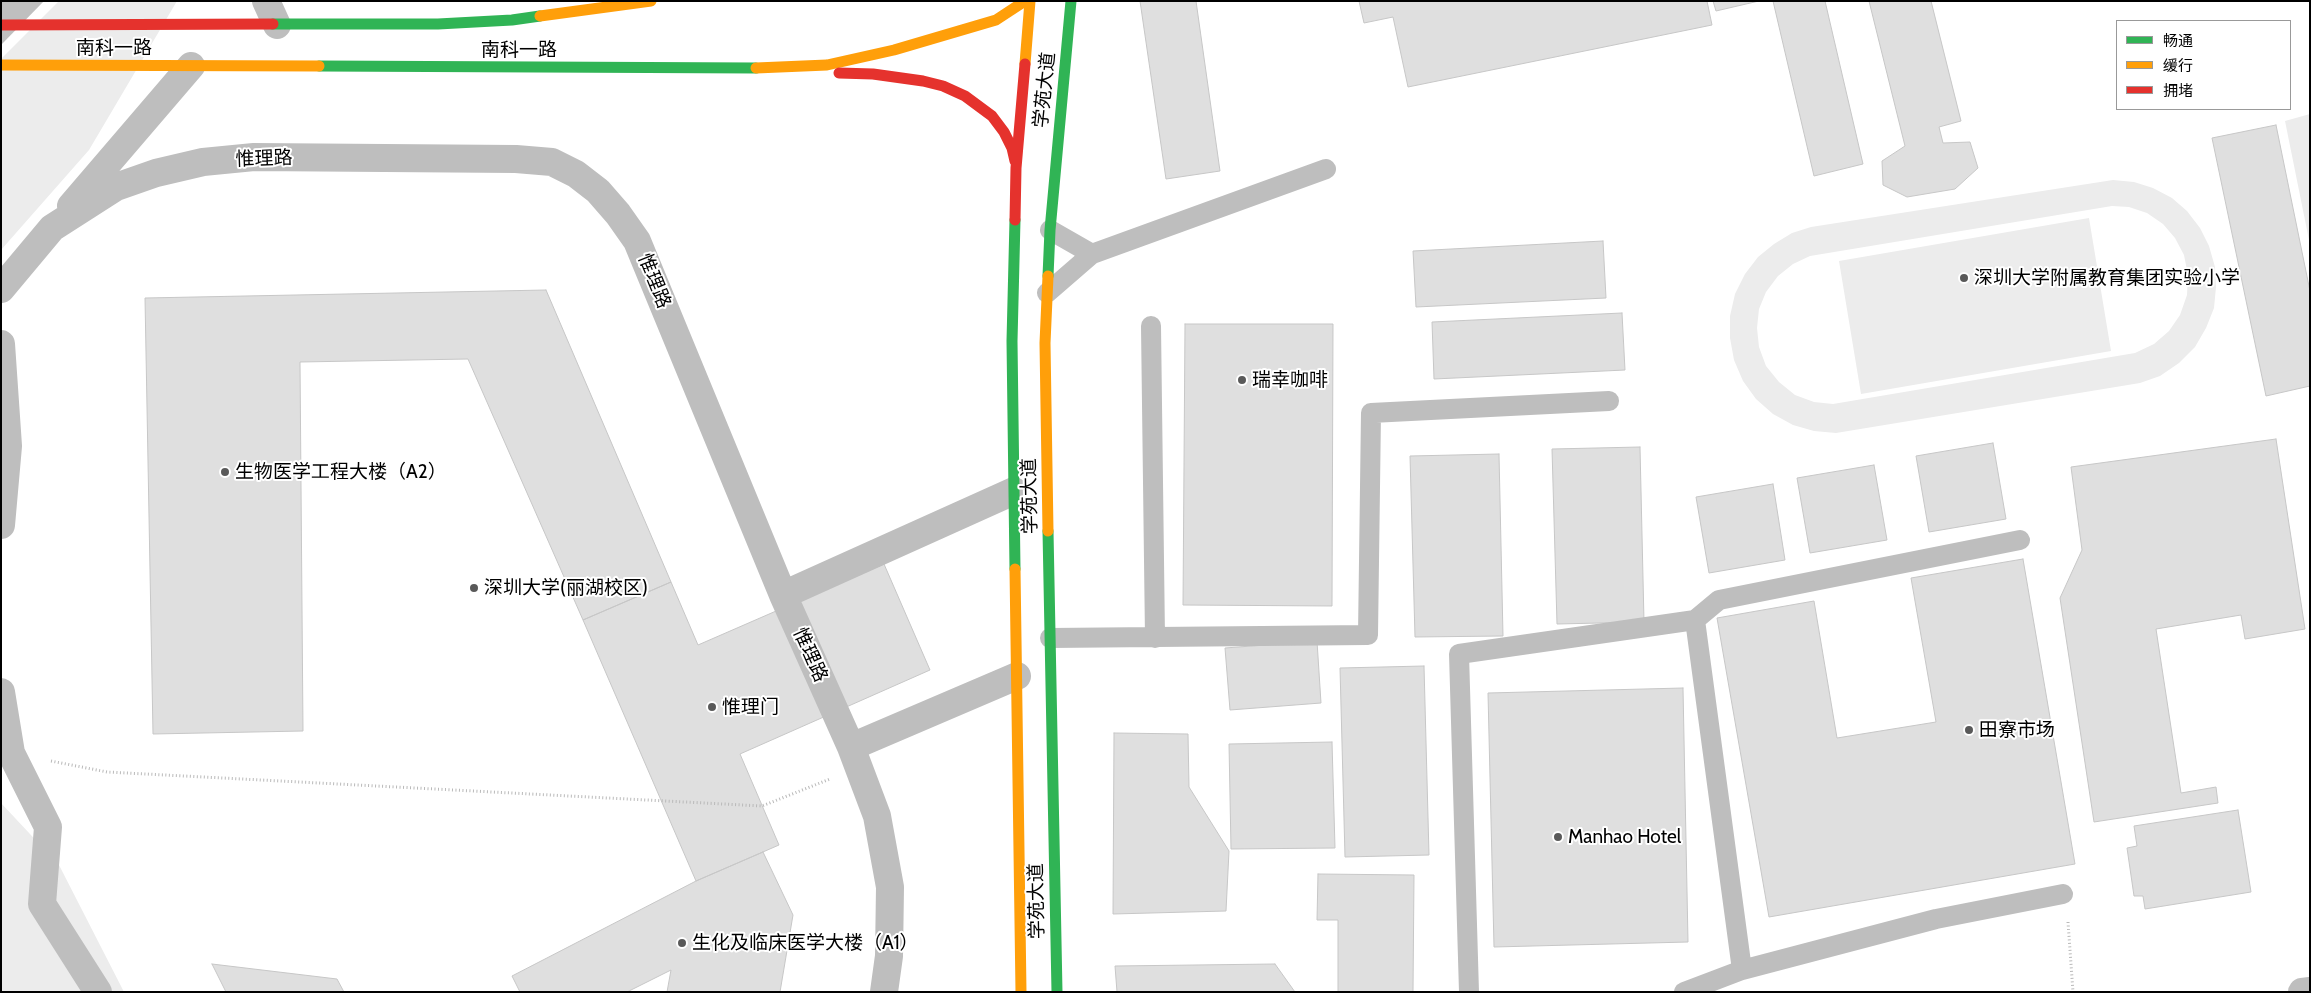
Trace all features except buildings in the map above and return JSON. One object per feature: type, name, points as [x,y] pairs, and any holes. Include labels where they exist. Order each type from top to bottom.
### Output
[{"type":"main road","name":"南科一路","points":[[1,25],[196,24],[272,13],[438,24],[512,20],[651,1]]},
{"type":"main road","name":"南科一路","points":[[1,64],[755,69],[827,65],[861,59],[996,20],[1025,1]]},
{"type":"main road","name":"学苑大道","points":[[1021,992],[1012,341],[1016,168],[1030,1]]},
{"type":"main road","name":"学苑大道","points":[[1057,992],[1045,343],[1050,230],[1071,1]]},
{"type":"main road","points":[[755,69],[873,74],[923,81],[943,86],[965,96],[992,116],[1004,132],[1012,148],[1016,168]]},
{"type":"street","points":[[52,228],[184,66]]},
{"type":"street","name":"惟理路","points":[[1,289],[52,228],[116,187],[156,172],[203,162],[254,157],[516,159],[552,162],[576,174],[598,191],[637,241],[783,595],[855,758],[877,816],[890,887],[889,956],[884,992]]},
{"type":"street","points":[[1,344],[8,446],[1,526]]},
{"type":"street","points":[[783,595],[1014,491]]},
{"type":"street","points":[[855,758],[1017,676]]},
{"type":"street","points":[[1,692],[11,753],[48,827],[42,904],[98,992]]},
{"type":"street","points":[[2302,992],[2310,991]]},
{"type":"lane","points":[[1047,293],[1092,254],[1326,169]]},
{"type":"lane","points":[[1050,230],[1092,254]]},
{"type":"lane","points":[[1151,326],[1155,638]]},
{"type":"lane","points":[[1050,638],[1368,635],[1371,413],[1609,400]]},
{"type":"lane","points":[[1469,992],[1459,654],[1695,620],[1720,600],[2020,540]]},
{"type":"lane","points":[[1695,620],[1742,970]]},
{"type":"lane","points":[[1684,992],[1742,970],[1936,920],[2063,894]]},
{"type":"path","points":[[11,753],[107,772],[762,806],[855,758]]},
{"type":"path","points":[[2067,918],[2073,992]]},
{"type":"shaded area","points":[[1,1],[44,1],[1,45]]},
{"type":"shaded area","points":[[59,1],[177,1],[89,150],[1,250],[1,59]]},
{"type":"shaded area","points":[[2310,114],[2310,245],[2285,121]]},
{"type":"shaded area","points":[[2113,180],[2134,182],[2153,188],[2172,198],[2187,211],[2200,228],[2209,246],[2215,267],[2214,308],[2206,328],[2195,347],[2179,363],[2160,376],[2140,383],[1836,433],[1814,431],[1793,425],[1773,414],[1756,399],[1743,381],[1734,360],[1730,338],[1730,316],[1735,294],[1745,274],[1758,257],[1774,244],[1792,233],[1811,227]],"holes":[[[2112,206],[2129,207],[2147,213],[2163,224],[2175,238],[2184,255],[2188,275],[2187,295],[2180,315],[2169,331],[2154,344],[2135,353],[1833,404],[1814,402],[1795,395],[1779,382],[1766,366],[1759,347],[1757,328],[1759,309],[1766,292],[1778,276],[1793,264],[1810,256]]]},
{"type":"shaded area","points":[[2089,218],[2111,351],[1861,394],[1839,261]]},
{"type":"shaded area","points":[[1,803],[59,865],[124,992],[1,992]]},
{"type":"traffic: fast","points":[[1048,276],[1050,230],[1071,1]]},
{"type":"traffic: fast","points":[[273,24],[438,24],[512,20],[540,16]]},
{"type":"traffic: fast","points":[[319,66],[756,68]]},
{"type":"traffic: fast","points":[[1015,220],[1012,341],[1015,569]]},
{"type":"traffic: fast","points":[[1048,531],[1057,992]]},
{"type":"traffic: slow","points":[[540,16],[651,1]]},
{"type":"traffic: slow","points":[[756,68],[827,65],[894,50],[996,20],[1025,1]]},
{"type":"traffic: slow","points":[[1025,64],[1030,1]]},
{"type":"traffic: slow","points":[[1,65],[319,66]]},
{"type":"traffic: slow","points":[[1048,276],[1045,343],[1048,531]]},
{"type":"traffic: slow","points":[[1015,569],[1021,992]]},
{"type":"traffic: jam","points":[[1,25],[273,24]]},
{"type":"traffic: jam","points":[[1015,220],[1016,168],[1025,64]]},
{"type":"traffic: jam","points":[[839,73],[873,74],[923,81],[943,86],[965,96],[992,116],[1004,132],[1012,148],[1015,161]]},
{"type":"place","name":"深圳大学附属教育集团实验小学","points":[[1964,278]]},
{"type":"place","name":"瑞幸咖啡","points":[[1242,380]]},
{"type":"place","name":"生物医学工程大楼（A2）","points":[[225,472]]},
{"type":"place","name":"深圳大学(丽湖校区)","points":[[474,588]]},
{"type":"place","name":"惟理门","points":[[712,707]]},
{"type":"place","name":"田寮市场","points":[[1969,730]]},
{"type":"place","name":"Manhao Hotel","points":[[1558,837]]},
{"type":"place","name":"生化及临床医学大楼（A1）","points":[[682,943]]}]
